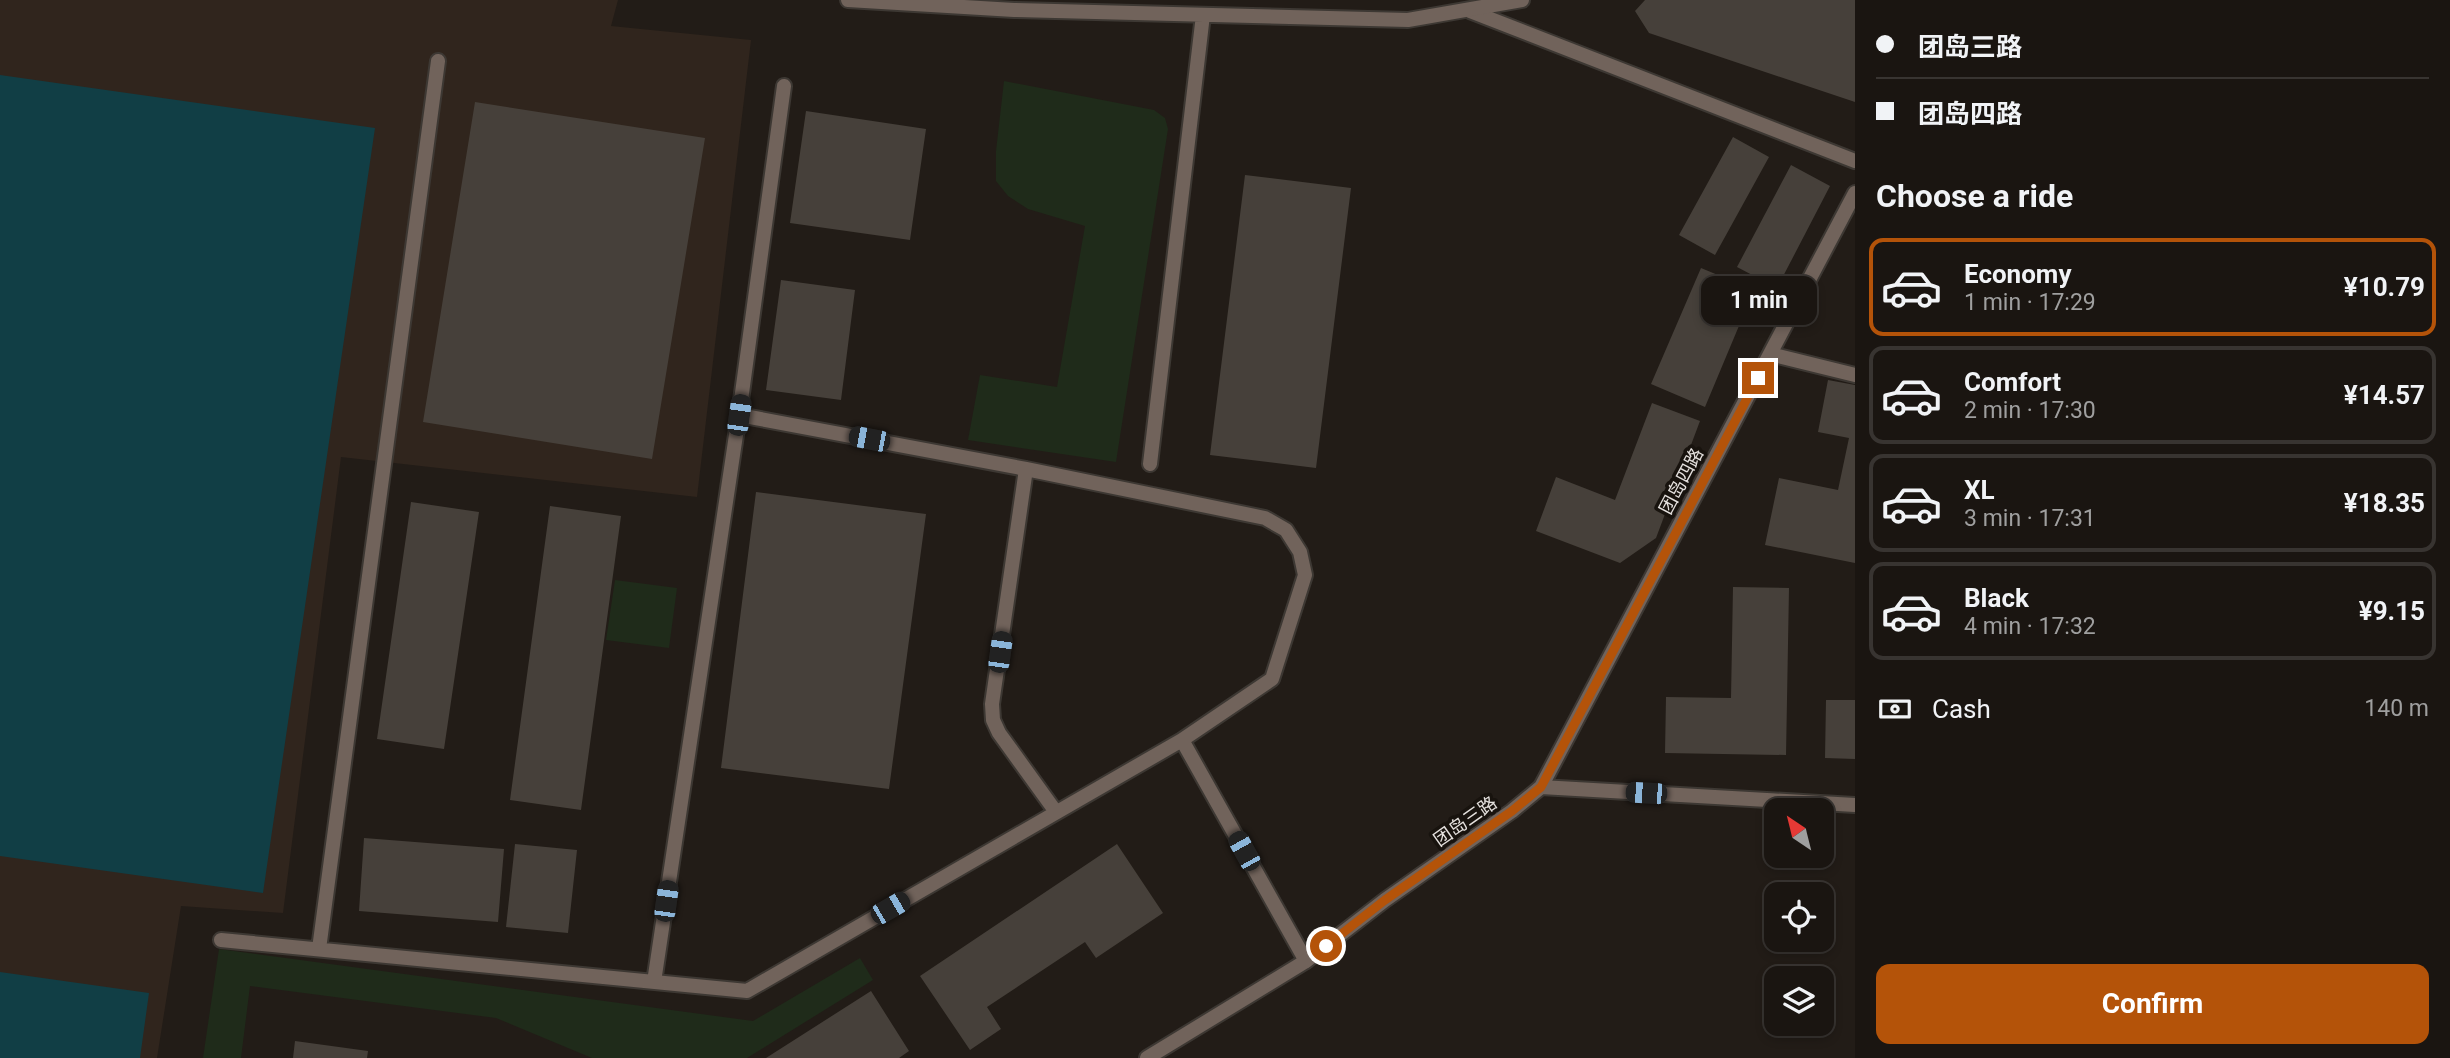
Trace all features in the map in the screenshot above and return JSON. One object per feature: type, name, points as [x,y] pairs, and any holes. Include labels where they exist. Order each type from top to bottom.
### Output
[{"type":"street","points":[[848,0],[1203,15],[1408,20],[1522,0]]},
{"type":"street","points":[[1470,11],[1855,161]]},
{"type":"street","points":[[1150,464],[1203,15]]},
{"type":"street","points":[[319,949],[438,61]]},
{"type":"street","points":[[654,982],[739,415],[784,86]]},
{"type":"street","name":"团岛四路","points":[[1541,787],[1855,193]]},
{"type":"street","points":[[1770,354],[1855,375]]},
{"type":"street","points":[[220,940],[747,991],[1182,740],[1272,679],[1305,575],[1300,552],[1286,530],[1265,518],[1026,469],[739,415]]},
{"type":"street","points":[[1026,469],[992,705],[993,719],[999,733],[1056,812]]},
{"type":"street","points":[[1182,740],[1306,961]]},
{"type":"street","points":[[1541,787],[1855,805]]},
{"type":"street","name":"团岛三路","points":[[1147,1058],[1306,961],[1541,787]]},
{"type":"shaded area","points":[[0,0],[618,0],[611,26],[751,40],[697,497],[341,457],[283,913],[181,906],[157,1058],[0,1058]]},
{"type":"green space","points":[[1004,81],[1154,110],[1165,118],[1168,129],[1116,462],[968,440],[980,375],[1057,387],[1085,226],[1028,209],[1008,196],[996,181],[996,151]]},
{"type":"green space","points":[[615,580],[677,588],[669,648],[606,640]]},
{"type":"green space","points":[[219,949],[753,1021],[860,958],[873,980],[747,1058],[592,1058],[496,1018],[250,986],[241,1058],[203,1058]]},
{"type":"water","points":[[0,75],[375,128],[263,893],[0,856]]},
{"type":"water","points":[[0,972],[149,993],[140,1058],[0,1058]]},
{"type":"building","points":[[1645,0],[1855,0],[1855,102],[1649,33],[1635,11]]},
{"type":"building","points":[[475,102],[705,138],[652,459],[423,422]]},
{"type":"building","points":[[806,111],[926,129],[910,240],[790,223]]},
{"type":"building","points":[[1733,137],[1769,157],[1715,255],[1679,235]]},
{"type":"building","points":[[1791,165],[1830,186],[1777,288],[1737,267]]},
{"type":"building","points":[[1245,175],[1351,188],[1316,468],[1210,455]]},
{"type":"building","points":[[1701,268],[1754,290],[1705,407],[1651,384]]},
{"type":"building","points":[[781,280],[855,290],[841,400],[766,390]]},
{"type":"building","points":[[1828,380],[1855,385],[1855,563],[1765,545],[1779,478],[1838,490],[1849,438],[1818,432]]},
{"type":"building","points":[[1652,403],[1700,421],[1656,538],[1620,563],[1536,531],[1556,477],[1615,500]]},
{"type":"building","points":[[756,492],[926,514],[889,789],[721,768]]},
{"type":"building","points":[[411,502],[479,512],[444,749],[377,739]]},
{"type":"building","points":[[550,506],[621,516],[581,810],[510,800]]},
{"type":"building","points":[[1733,587],[1789,588],[1786,755],[1665,753],[1666,697],[1731,698]]},
{"type":"building","points":[[1826,700],[1855,700],[1855,759],[1825,758]]},
{"type":"building","points":[[364,838],[504,849],[498,922],[359,911]]},
{"type":"building","points":[[515,844],[577,850],[568,933],[506,927]]},
{"type":"building","points":[[1117,844],[1163,913],[1096,958],[1085,942],[987,1007],[1001,1029],[970,1050],[920,976]]},
{"type":"building","points":[[871,991],[909,1051],[899,1058],[766,1058]]},
{"type":"building","points":[[295,1041],[368,1051],[367,1058],[293,1058]]},
{"type":"route","points":[[1326,946],[1541,787],[1758,378]]}]
